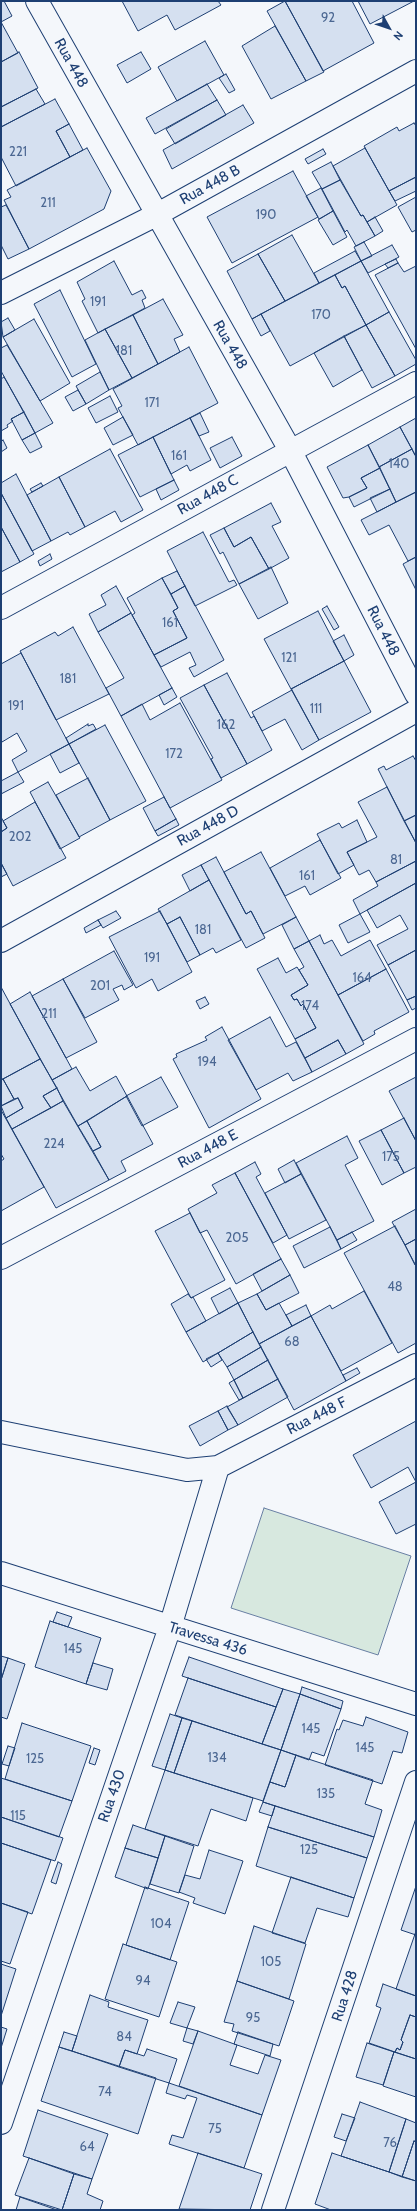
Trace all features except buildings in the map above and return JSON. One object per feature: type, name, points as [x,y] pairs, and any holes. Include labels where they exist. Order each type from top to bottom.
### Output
[{"type":"street","name":"Rua 448","points":[[37,1],[156,215],[290,450],[416,694]]},
{"type":"street","name":"Rua 448 B","points":[[1,293],[156,215],[416,71]]},
{"type":"street","name":"Rua 448 C","points":[[1,608],[416,383]]},
{"type":"street","name":"Rua 448 D","points":[[1,941],[416,712]]},
{"type":"street","name":"Rua 448 E","points":[[1,1258],[416,1039]]},
{"type":"street","name":"Rua 448 F","points":[[218,1467],[416,1365]]},
{"type":"street","points":[[1,1432],[187,1470],[218,1467]]},
{"type":"street","name":"Rua 430","points":[[1,2123],[170,1627],[218,1467]]},
{"type":"street","name":"Travessa 436","points":[[1,1572],[416,1704]]},
{"type":"street","name":"Rua 428","points":[[273,2210],[416,1782]]},
{"type":"shaded area","points":[[264,1508],[411,1556],[378,1655],[231,1608]]}]
